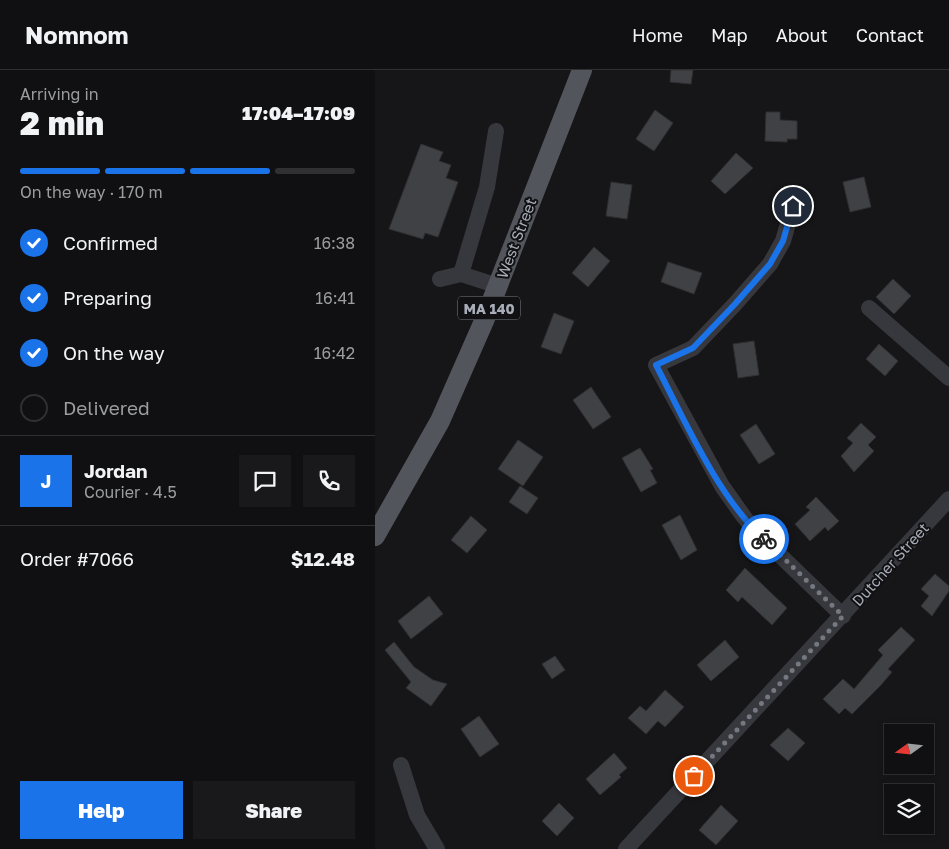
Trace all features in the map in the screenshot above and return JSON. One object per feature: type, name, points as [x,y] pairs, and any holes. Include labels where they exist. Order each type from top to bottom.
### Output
[{"type":"main road","name":"West Street","points":[[375,536],[440,421],[498,286],[582,70]]},
{"type":"street","points":[[461,274],[487,187],[496,131]]},
{"type":"street","points":[[793,206],[783,241],[770,264],[693,348],[656,365],[722,486],[744,517],[757,533],[843,616]]},
{"type":"street","points":[[440,279],[461,274],[498,286]]},
{"type":"street","points":[[869,308],[949,378]]},
{"type":"street","name":"Dutcher Street","points":[[626,849],[949,499]]},
{"type":"street","points":[[401,765],[417,815],[437,849]]},
{"type":"building","points":[[671,70],[693,70],[691,84],[670,82]]},
{"type":"building","points":[[655,110],[673,123],[654,151],[636,139]]},
{"type":"building","points":[[766,112],[780,112],[780,120],[797,121],[797,139],[787,139],[787,142],[765,141]]},
{"type":"building","points":[[421,144],[443,152],[439,161],[451,165],[446,178],[458,182],[438,237],[425,233],[423,239],[389,229]]},
{"type":"building","points":[[736,153],[753,168],[725,194],[711,181]]},
{"type":"building","points":[[864,177],[871,207],[850,212],[843,182]]},
{"type":"building","points":[[611,182],[632,185],[627,219],[606,216]]},
{"type":"building","points":[[594,247],[610,261],[588,287],[572,273]]},
{"type":"building","points":[[668,262],[702,273],[694,294],[661,282]]},
{"type":"building","points":[[893,279],[911,296],[894,314],[876,297]]},
{"type":"building","points":[[554,313],[574,321],[561,354],[541,347]]},
{"type":"building","points":[[754,341],[759,375],[738,378],[733,344]]},
{"type":"building","points":[[879,344],[898,361],[885,376],[866,359]]},
{"type":"building","points":[[591,387],[611,417],[593,429],[573,400]]},
{"type":"building","points":[[861,423],[876,437],[868,445],[874,451],[854,472],[841,456],[853,443],[847,438]]},
{"type":"building","points":[[756,424],[775,454],[759,464],[740,435]]},
{"type":"building","points":[[518,440],[543,457],[523,486],[498,469]]},
{"type":"building","points":[[640,448],[653,469],[650,470],[657,483],[641,492],[622,458]]},
{"type":"building","points":[[520,486],[538,498],[527,514],[509,502]]},
{"type":"building","points":[[816,497],[839,521],[828,531],[825,527],[810,541],[795,524],[810,510],[806,507]]},
{"type":"building","points":[[680,515],[697,550],[681,560],[662,525]]},
{"type":"building","points":[[471,516],[487,530],[467,553],[451,540]]},
{"type":"building","points":[[745,568],[787,608],[772,625],[742,597],[738,602],[726,590]]},
{"type":"building","points":[[935,574],[949,586],[949,591],[932,616],[921,606],[929,596],[921,589]]},
{"type":"building","points":[[429,596],[443,614],[411,639],[398,621]]},
{"type":"building","points":[[901,627],[915,640],[888,669],[892,672],[881,685],[852,714],[845,708],[839,714],[823,699],[843,679],[854,689],[883,655],[878,650]]},
{"type":"building","points":[[725,640],[739,657],[711,681],[697,665]]},
{"type":"building","points":[[394,642],[414,667],[433,680],[447,684],[431,706],[406,688],[411,682],[385,650]]},
{"type":"building","points":[[555,656],[565,670],[552,679],[542,664]]},
{"type":"building","points":[[665,690],[684,707],[665,727],[658,721],[646,734],[628,718],[640,706],[646,711]]},
{"type":"building","points":[[479,716],[499,744],[480,757],[461,729]]},
{"type":"building","points":[[788,728],[805,743],[788,761],[770,745]]},
{"type":"building","points":[[614,753],[627,768],[619,775],[621,777],[600,795],[586,779]]},
{"type":"building","points":[[559,803],[574,818],[557,836],[542,821]]},
{"type":"building","points":[[721,805],[738,821],[716,845],[699,830]]},
{"type":"way so far","points":[[694,776],[843,616],[764,539]]},
{"type":"route","points":[[764,539],[744,517],[722,486],[656,365],[693,348],[770,264],[790,224],[793,206]]}]
